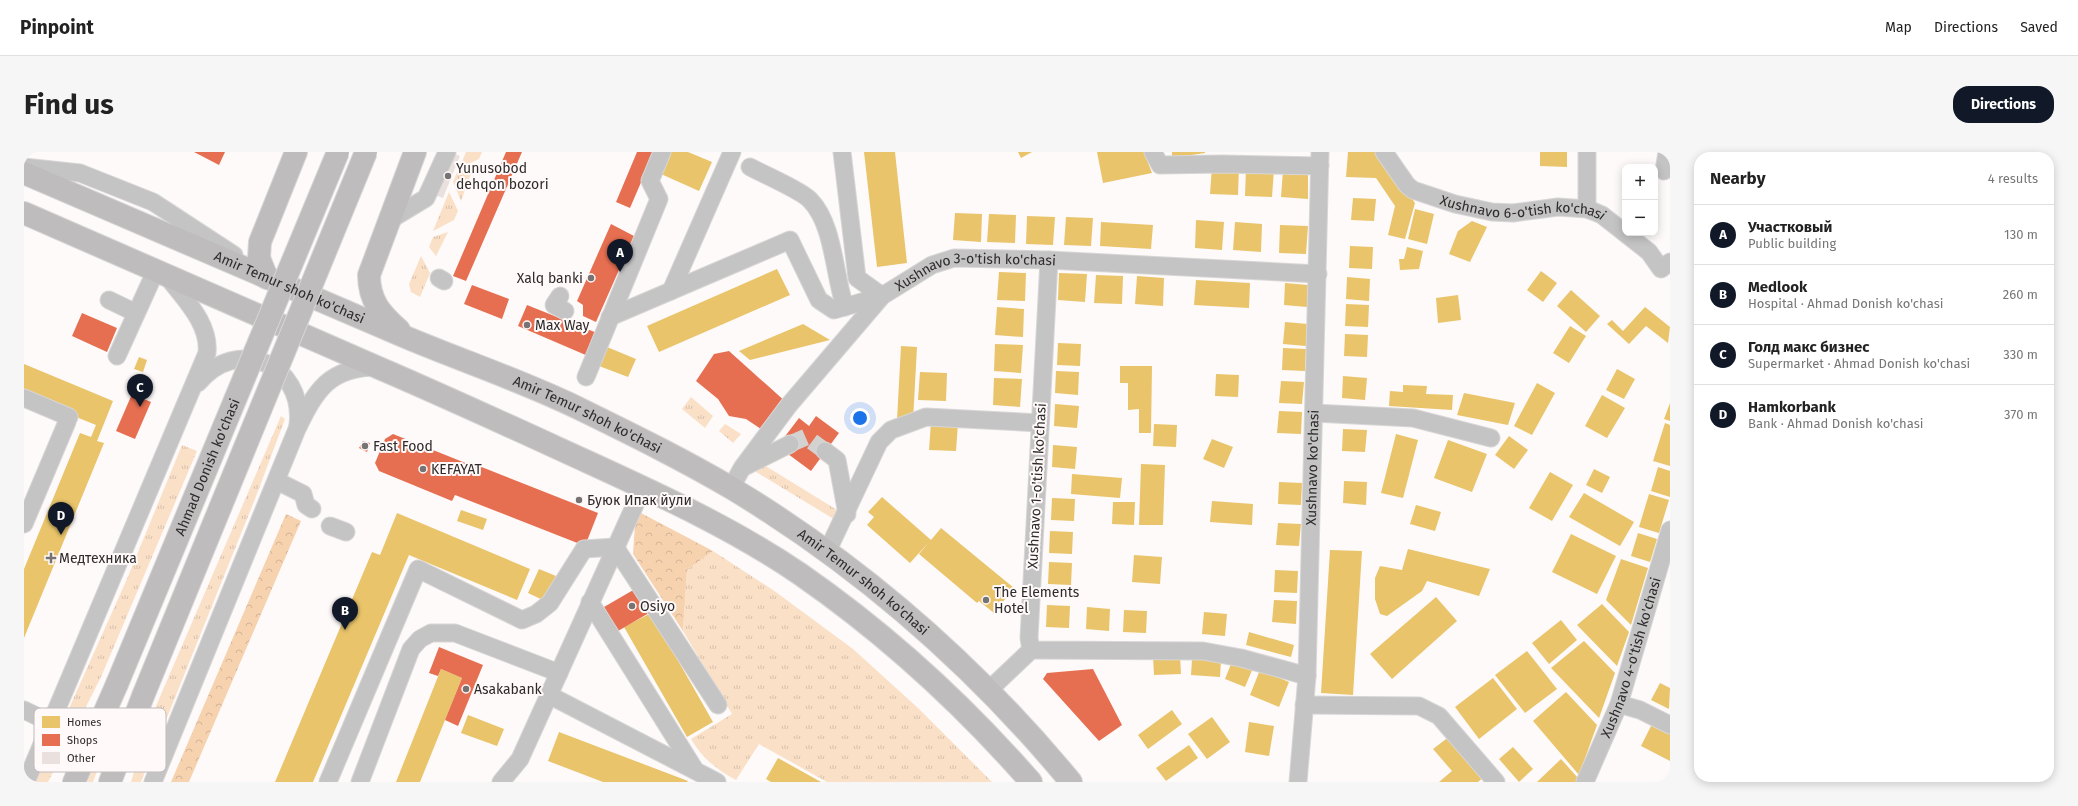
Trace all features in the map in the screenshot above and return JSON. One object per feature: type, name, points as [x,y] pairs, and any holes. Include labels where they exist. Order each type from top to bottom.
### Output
[{"type":"main road","points":[[267,278],[259,258],[260,242],[296,152]]},
{"type":"main road","name":"Ahmad Donish ko'chasi","points":[[107,708],[338,152]]},
{"type":"main road","name":"Ahmad Donish ko'chasi","points":[[138,708],[366,152]]},
{"type":"main road","points":[[409,339],[380,312],[373,302],[369,289],[370,269],[414,152]]},
{"type":"main road","name":"Amir Temur shoh ko'chasi","points":[[30,181],[578,408],[731,488],[827,552],[913,618],[989,690],[1071,782]]},
{"type":"main road","points":[[24,213],[497,420],[643,487],[760,548],[799,574],[880,633],[931,677],[967,711],[1031,782]]},
{"type":"main road","points":[[69,782],[76,772]]},
{"type":"main road","name":"Ahmad Donish ko'chasi","points":[[74,782],[79,772]]},
{"type":"main road","name":"Ahmad Donish ko'chasi","points":[[110,782],[114,772]]},
{"type":"street","points":[[388,221],[426,198],[447,152]]},
{"type":"street","points":[[586,377],[659,199],[650,181],[662,152]]},
{"type":"street","points":[[671,291],[732,152]]},
{"type":"street","points":[[842,152],[857,278],[882,296]]},
{"type":"street","points":[[1154,152],[1160,165],[1259,158],[1320,159]]},
{"type":"street","name":"Xushnavo 6-o'tish ko'chasi","points":[[1384,152],[1407,185],[1413,190],[1455,204],[1492,212],[1513,213],[1558,207],[1587,209],[1602,215],[1666,265]]},
{"type":"street","points":[[1587,152],[1587,209]]},
{"type":"street","points":[[1664,171],[1667,152]]},
{"type":"street","name":"Xushnavo ko'chasi","points":[[1298,782],[1307,676],[1320,159]]},
{"type":"street","points":[[24,167],[80,173],[153,202],[267,278]]},
{"type":"street","points":[[750,167],[810,199],[822,219],[830,241],[838,286],[845,307]]},
{"type":"street","points":[[610,317],[790,240],[819,300],[834,310],[882,296]]},
{"type":"street","name":"Xushnavo 3-o'tish ko'chasi","points":[[731,488],[742,468],[789,404],[882,296],[932,265],[954,258],[1049,260],[1318,274]]},
{"type":"street","name":"Xushnavo 1-o'tish ko'chasi","points":[[1031,650],[1029,638],[1049,260]]},
{"type":"street","points":[[57,708],[192,392],[207,353],[207,338],[202,323],[161,273],[136,313],[117,356]]},
{"type":"street","points":[[109,300],[136,313]]},
{"type":"street","points":[[192,392],[204,376],[220,365],[242,359],[265,361],[281,374],[293,391],[298,410],[298,429]]},
{"type":"street","points":[[166,750],[298,429],[312,399],[324,384],[349,371],[359,368],[378,368]]},
{"type":"street","points":[[24,398],[68,419],[24,524]]},
{"type":"street","points":[[1314,413],[1413,418],[1491,438]]},
{"type":"street","points":[[827,552],[847,514],[879,442],[891,430],[926,417],[1040,423]]},
{"type":"street","points":[[742,468],[790,444]]},
{"type":"street","points":[[825,451],[837,460],[847,514]]},
{"type":"street","points":[[277,481],[302,494],[306,505],[312,509]]},
{"type":"street","points":[[501,782],[520,759],[643,487]]},
{"type":"street","points":[[330,526],[346,532]]},
{"type":"street","name":"Xushnavo 4-o'tish ko'chasi","points":[[1585,782],[1619,704],[1670,530]]},
{"type":"street","points":[[615,547],[718,705]]},
{"type":"street","points":[[328,782],[418,569],[522,620],[536,614],[550,603],[584,549],[615,547]]},
{"type":"street","points":[[590,602],[695,770]]},
{"type":"street","points":[[360,782],[411,649],[420,639],[431,633],[454,633],[560,673]]},
{"type":"street","points":[[989,690],[1031,650],[1203,651],[1241,658],[1307,676]]},
{"type":"street","points":[[549,695],[717,782]]},
{"type":"street","points":[[1619,704],[1640,710],[1670,725]]},
{"type":"street","points":[[1304,705],[1419,706],[1439,716],[1496,782]]},
{"type":"street","points":[[24,710],[34,714]]},
{"type":"street","points":[[26,776],[34,759]]},
{"type":"street","points":[[153,782],[157,772]]},
{"type":"green space","points":[[466,152],[482,152],[479,159],[460,168]]},
{"type":"green space","points":[[475,163],[461,201],[453,182],[457,172]]},
{"type":"green space","points":[[449,192],[458,211],[454,220],[433,231]]},
{"type":"green space","points":[[448,232],[436,256],[429,247],[433,237]]},
{"type":"green space","points":[[421,256],[430,273],[420,297],[411,292],[409,284]]},
{"type":"green space","points":[[691,397],[713,416],[705,428],[682,409]]},
{"type":"green space","points":[[281,416],[285,419],[255,499],[166,720],[166,708],[155,708]]},
{"type":"green space","points":[[725,424],[741,434],[733,443],[719,431]]},
{"type":"green space","points":[[182,445],[197,451],[101,677],[85,708],[69,708],[127,579]]},
{"type":"green space","points":[[764,465],[842,513],[837,521],[753,470]]},
{"type":"green space","points":[[641,513],[713,551],[687,570],[683,631],[633,554],[635,525]]},
{"type":"green space","points":[[286,514],[301,521],[189,782],[171,782]]},
{"type":"green space","points":[[713,551],[773,590],[853,649],[918,708],[992,782],[827,782],[759,744],[736,780],[710,763],[691,739],[732,714],[683,631],[687,570]]},
{"type":"green space","points":[[40,772],[53,772],[48,782],[36,782]]},
{"type":"green space","points":[[92,772],[97,772],[93,782],[87,782]]},
{"type":"green space","points":[[134,772],[145,772],[141,782],[131,782]]},
{"type":"building: Homes","points":[[670,152],[688,152],[712,162],[699,191],[661,174]]},
{"type":"building: Homes","points":[[864,152],[895,152],[907,263],[877,267]]},
{"type":"building: Homes","points":[[1018,152],[1032,152],[1021,158]]},
{"type":"building: Homes","points":[[1097,152],[1144,152],[1152,173],[1103,183]]},
{"type":"building: Homes","points":[[1172,152],[1205,152],[1205,153],[1172,158]]},
{"type":"building: Homes","points":[[1348,152],[1378,152],[1415,203],[1405,239],[1388,235],[1395,206],[1376,178],[1346,177]]},
{"type":"building: Homes","points":[[1540,152],[1567,152],[1567,167],[1540,166]]},
{"type":"building: Homes","points":[[1212,166],[1239,167],[1238,195],[1210,194]]},
{"type":"building: Homes","points":[[1246,168],[1274,169],[1272,197],[1245,196]]},
{"type":"building: Homes","points":[[1283,170],[1308,171],[1308,199],[1281,197]]},
{"type":"building: Homes","points":[[1353,198],[1376,199],[1374,221],[1351,220]]},
{"type":"building: Homes","points":[[1415,209],[1434,214],[1427,244],[1408,239]]},
{"type":"building: Homes","points":[[955,213],[982,214],[981,242],[953,240]]},
{"type":"building: Homes","points":[[989,214],[1016,215],[1015,243],[987,242]]},
{"type":"building: Homes","points":[[1027,216],[1055,217],[1053,245],[1026,244]]},
{"type":"building: Homes","points":[[1066,217],[1093,218],[1091,246],[1064,245]]},
{"type":"building: Homes","points":[[1196,220],[1224,222],[1222,250],[1195,248]]},
{"type":"building: Homes","points":[[1472,221],[1487,227],[1470,262],[1449,254],[1458,231]]},
{"type":"building: Homes","points":[[1101,222],[1153,225],[1151,249],[1100,246]]},
{"type":"building: Homes","points":[[1235,222],[1262,224],[1261,252],[1233,250]]},
{"type":"building: Homes","points":[[1280,225],[1308,226],[1306,254],[1279,253]]},
{"type":"building: Homes","points":[[1350,246],[1373,247],[1372,269],[1349,268]]},
{"type":"building: Homes","points":[[1407,247],[1423,251],[1419,269],[1400,270],[1399,259],[1404,259]]},
{"type":"building: Homes","points":[[777,269],[790,295],[659,352],[647,326]]},
{"type":"building: Homes","points":[[1541,271],[1557,283],[1543,302],[1527,290]]},
{"type":"building: Homes","points":[[999,272],[1026,273],[1025,301],[997,300]]},
{"type":"building: Homes","points":[[1059,273],[1087,274],[1085,302],[1058,300]]},
{"type":"building: Homes","points":[[1096,275],[1123,276],[1122,304],[1094,303]]},
{"type":"building: Homes","points":[[1137,276],[1164,278],[1163,306],[1135,304]]},
{"type":"building: Homes","points":[[1347,277],[1370,279],[1369,301],[1346,299]]},
{"type":"building: Homes","points":[[1196,280],[1250,283],[1249,308],[1194,305]]},
{"type":"building: Homes","points":[[1285,283],[1308,285],[1307,307],[1284,305]]},
{"type":"building: Homes","points":[[1571,290],[1600,316],[1586,332],[1557,306]]},
{"type":"building: Homes","points":[[1458,295],[1461,320],[1438,323],[1436,298]]},
{"type":"building: Homes","points":[[1346,304],[1369,305],[1368,327],[1345,326]]},
{"type":"building: Homes","points":[[997,307],[1024,309],[1023,337],[995,335]]},
{"type":"building: Homes","points":[[1645,307],[1670,327],[1668,343],[1646,326],[1629,344],[1607,324],[1612,320],[1623,331]]},
{"type":"building: Homes","points":[[1285,322],[1308,324],[1306,346],[1283,344]]},
{"type":"building: Homes","points":[[803,324],[830,340],[750,360],[739,351]]},
{"type":"building: Homes","points":[[1570,326],[1586,336],[1569,363],[1553,353]]},
{"type":"building: Homes","points":[[1345,334],[1368,335],[1367,357],[1344,356]]},
{"type":"building: Homes","points":[[1058,343],[1081,344],[1080,366],[1057,365]]},
{"type":"building: Homes","points":[[995,344],[1023,345],[1021,373],[994,371]]},
{"type":"building: Homes","points":[[901,346],[917,347],[913,421],[897,420]]},
{"type":"building: Homes","points":[[607,347],[636,359],[628,377],[599,366]]},
{"type":"building: Homes","points":[[1283,348],[1306,349],[1305,371],[1282,370]]},
{"type":"building: Homes","points":[[139,357],[147,360],[143,372],[134,369]]},
{"type":"building: Homes","points":[[24,364],[113,401],[97,441],[104,443],[24,638],[24,569],[80,433],[91,437],[96,425],[24,396]]},
{"type":"building: Homes","points":[[1120,366],[1152,366],[1151,433],[1139,433],[1139,409],[1128,410],[1128,383],[1120,383]]},
{"type":"building: Homes","points":[[1617,369],[1635,379],[1624,399],[1606,390]]},
{"type":"building: Homes","points":[[1056,371],[1079,372],[1078,395],[1055,393]]},
{"type":"building: Homes","points":[[920,372],[947,373],[946,401],[918,400]]},
{"type":"building: Homes","points":[[1216,374],[1239,375],[1238,397],[1215,396]]},
{"type":"building: Homes","points":[[1343,376],[1367,378],[1365,400],[1342,398]]},
{"type":"building: Homes","points":[[994,378],[1022,379],[1020,407],[993,405]]},
{"type":"building: Homes","points":[[1281,381],[1304,382],[1302,404],[1279,403]]},
{"type":"building: Homes","points":[[1537,383],[1555,393],[1532,435],[1514,426]]},
{"type":"building: Homes","points":[[1403,385],[1427,386],[1426,394],[1453,395],[1452,410],[1389,406],[1390,391],[1403,392]]},
{"type":"building: Homes","points":[[1464,393],[1515,403],[1508,425],[1457,415]]},
{"type":"building: Homes","points":[[1602,395],[1625,408],[1607,438],[1585,426]]},
{"type":"building: Homes","points":[[1670,403],[1670,421],[1664,419]]},
{"type":"building: Homes","points":[[1055,404],[1079,406],[1077,428],[1054,426]]},
{"type":"building: Homes","points":[[1279,411],[1302,412],[1301,434],[1277,433]]},
{"type":"building: Homes","points":[[931,422],[958,423],[956,451],[929,450]]},
{"type":"building: Homes","points":[[1665,423],[1670,425],[1670,466],[1653,461]]},
{"type":"building: Homes","points":[[1154,424],[1177,425],[1176,447],[1153,446]]},
{"type":"building: Homes","points":[[1343,429],[1367,430],[1365,452],[1342,451]]},
{"type":"building: Homes","points":[[1396,434],[1418,440],[1403,498],[1381,493]]},
{"type":"building: Homes","points":[[1509,436],[1528,450],[1514,469],[1495,455]]},
{"type":"building: Homes","points":[[1212,439],[1233,447],[1224,468],[1203,459]]},
{"type":"building: Homes","points":[[1448,440],[1487,454],[1472,492],[1434,478]]},
{"type":"building: Homes","points":[[1053,445],[1077,447],[1075,469],[1052,467]]},
{"type":"building: Homes","points":[[1141,464],[1165,465],[1163,525],[1139,525]]},
{"type":"building: Homes","points":[[1658,467],[1670,471],[1670,497],[1651,491]]},
{"type":"building: Homes","points":[[1594,469],[1610,477],[1602,493],[1586,485]]},
{"type":"building: Homes","points":[[1550,472],[1573,485],[1552,521],[1529,508]]},
{"type":"building: Homes","points":[[1072,474],[1122,478],[1120,498],[1071,494]]},
{"type":"building: Homes","points":[[1344,481],[1367,482],[1366,505],[1343,503]]},
{"type":"building: Homes","points":[[1279,482],[1302,483],[1301,505],[1278,504]]},
{"type":"building: Homes","points":[[1584,493],[1634,522],[1620,546],[1569,517]]},
{"type":"building: Homes","points":[[1649,494],[1669,500],[1659,533],[1639,527]]},
{"type":"building: Homes","points":[[882,497],[931,540],[941,528],[1014,588],[994,613],[979,601],[977,603],[919,554],[929,542],[910,563],[867,525],[874,517],[868,512]]},
{"type":"building: Homes","points":[[1052,498],[1075,499],[1074,521],[1051,520]]},
{"type":"building: Homes","points":[[1212,501],[1253,504],[1252,525],[1210,522]]},
{"type":"building: Homes","points":[[1113,502],[1135,502],[1134,525],[1112,524]]},
{"type":"building: Homes","points":[[1416,505],[1441,512],[1435,531],[1410,524]]},
{"type":"building: Homes","points":[[461,510],[487,519],[483,530],[457,521]]},
{"type":"building: Homes","points":[[397,513],[530,569],[517,600],[409,555],[313,782],[275,782],[372,552],[380,555]]},
{"type":"building: Homes","points":[[1278,523],[1301,524],[1299,546],[1276,545]]},
{"type":"building: Homes","points":[[1050,531],[1073,532],[1072,554],[1049,553]]},
{"type":"building: Homes","points":[[1638,533],[1657,539],[1650,562],[1631,556]]},
{"type":"building: Homes","points":[[1571,534],[1616,556],[1597,594],[1552,572]]},
{"type":"building: Homes","points":[[1408,549],[1490,569],[1479,596],[1427,581],[1422,591],[1387,616],[1380,614],[1375,599],[1375,578],[1380,566],[1402,570]]},
{"type":"building: Homes","points":[[1330,550],[1362,551],[1353,695],[1321,693]]},
{"type":"building: Homes","points":[[1134,555],[1162,557],[1160,584],[1132,582]]},
{"type":"building: Homes","points":[[1621,559],[1648,568],[1631,625],[1606,600]]},
{"type":"building: Homes","points":[[1049,562],[1072,563],[1071,585],[1048,584]]},
{"type":"building: Homes","points":[[539,569],[556,576],[545,601],[528,593]]},
{"type":"building: Homes","points":[[1275,570],[1298,571],[1297,593],[1274,592]]},
{"type":"building: Homes","points":[[1436,597],[1457,621],[1392,679],[1370,654]]},
{"type":"building: Homes","points":[[1274,600],[1297,601],[1296,624],[1272,622]]},
{"type":"building: Homes","points":[[1602,604],[1629,632],[1617,666],[1577,625]]},
{"type":"building: Homes","points":[[1047,605],[1070,606],[1069,628],[1046,627]]},
{"type":"building: Homes","points":[[1087,607],[1110,609],[1109,631],[1086,629]]},
{"type":"building: Homes","points":[[1124,610],[1147,611],[1146,633],[1123,632]]},
{"type":"building: Homes","points":[[1204,612],[1227,614],[1225,636],[1202,634]]},
{"type":"building: Homes","points":[[651,613],[713,722],[687,737],[624,627]]},
{"type":"building: Homes","points":[[1561,620],[1577,640],[1549,664],[1532,643]]},
{"type":"building: Homes","points":[[1249,632],[1294,645],[1291,657],[1246,645]]},
{"type":"building: Homes","points":[[1584,641],[1615,673],[1599,718],[1551,668]]},
{"type":"building: Homes","points":[[1527,651],[1557,689],[1525,713],[1495,675]]},
{"type":"building: Homes","points":[[1180,655],[1181,674],[1154,675],[1153,656]]},
{"type":"building: Homes","points":[[1192,659],[1221,660],[1220,677],[1191,675]]},
{"type":"building: Homes","points":[[1233,659],[1253,668],[1245,687],[1225,679]]},
{"type":"building: Homes","points":[[441,669],[462,678],[420,782],[396,782]]},
{"type":"building: Homes","points":[[1260,670],[1289,682],[1279,707],[1250,695]]},
{"type":"building: Homes","points":[[1493,678],[1517,709],[1479,739],[1455,707]]},
{"type":"building: Homes","points":[[1660,683],[1670,688],[1669,709],[1651,700]]},
{"type":"building: Homes","points":[[1566,692],[1597,725],[1579,775],[1533,721]]},
{"type":"building: Homes","points":[[1172,710],[1182,724],[1148,749],[1138,735]]},
{"type":"building: Homes","points":[[468,715],[504,729],[497,746],[461,733]]},
{"type":"building: Homes","points":[[1212,717],[1230,742],[1207,759],[1188,734]]},
{"type":"building: Homes","points":[[1249,722],[1274,726],[1269,756],[1245,752]]},
{"type":"building: Homes","points":[[1653,722],[1670,731],[1670,761],[1641,746]]},
{"type":"building: Homes","points":[[559,732],[688,781],[603,782],[548,761]]},
{"type":"building: Homes","points":[[1450,736],[1485,776],[1478,782],[1439,782],[1452,771],[1433,749]]},
{"type":"building: Homes","points":[[1189,745],[1198,758],[1166,781],[1156,768]]},
{"type":"building: Homes","points":[[1513,747],[1533,769],[1519,782],[1499,759]]},
{"type":"building: Homes","points":[[778,758],[821,782],[771,782],[766,779]]},
{"type":"building: Homes","points":[[1561,759],[1578,778],[1576,782],[1537,782]]},
{"type":"building: Shops","points":[[194,152],[225,152],[219,165]]},
{"type":"building: Shops","points":[[506,152],[522,152],[466,281],[453,276]]},
{"type":"building: Shops","points":[[637,152],[654,152],[630,208],[616,202]]},
{"type":"building: Shops","points":[[611,224],[634,236],[596,322],[583,316],[583,305],[577,301]]},
{"type":"building: Shops","points":[[472,285],[509,299],[502,319],[464,304]]},
{"type":"building: Shops","points":[[527,305],[597,333],[588,356],[518,326]]},
{"type":"building: Shops","points":[[82,313],[117,328],[107,352],[72,336]]},
{"type":"building: Shops","points":[[729,351],[787,403],[764,431],[746,419],[729,416],[718,399],[696,381],[714,354]]},
{"type":"building: Shops","points":[[132,394],[151,402],[135,439],[116,431]]},
{"type":"building: Shops","points":[[816,416],[839,433],[811,471],[788,454],[783,439],[799,418],[809,426]]},
{"type":"building: Shops","points":[[393,434],[468,464],[469,462],[598,513],[585,546],[455,495],[452,501],[379,471],[375,463],[385,439]]},
{"type":"building: Shops","name":"Fast Food","points":[[363,441],[370,443],[367,452],[359,448]]},
{"type":"building: Shops","points":[[635,589],[649,613],[618,631],[604,607]]},
{"type":"building: Shops","points":[[439,647],[483,665],[458,726],[445,720],[462,678],[441,669],[438,676],[429,673]]},
{"type":"building: Shops","points":[[1093,669],[1122,725],[1099,741],[1043,679],[1047,673]]},
{"type":"building: Other","name":"Yunusobod dehqon bozori","points":[[452,153],[460,156],[443,198],[435,195]]},
{"type":"tunnel","points":[[790,444],[806,437],[825,451]]},
{"type":"place","name":"Yunusobod dehqon bozori","points":[[448,176]]},
{"type":"place","name":"Участковый","points":[[620,272]]},
{"type":"place","name":"Xalq banki","points":[[591,278]]},
{"type":"place","name":"Max Way","points":[[527,325]]},
{"type":"place","name":"Голд макс бизнес","points":[[140,407]]},
{"type":"place","name":"Fast Food","points":[[365,446]]},
{"type":"place","name":"KEFAYAT","points":[[423,469]]},
{"type":"place","name":"Буюк Ипак йули","points":[[579,500]]},
{"type":"place","name":"Hamkorbank","points":[[61,535]]},
{"type":"place","name":"Медтехника","points":[[51,558]]},
{"type":"place","name":"The Elements Hotel","points":[[986,600]]},
{"type":"place","name":"Osiyo","points":[[632,606]]},
{"type":"place","name":"Medlook","points":[[345,630]]},
{"type":"place","name":"Asakabank","points":[[466,689]]}]
